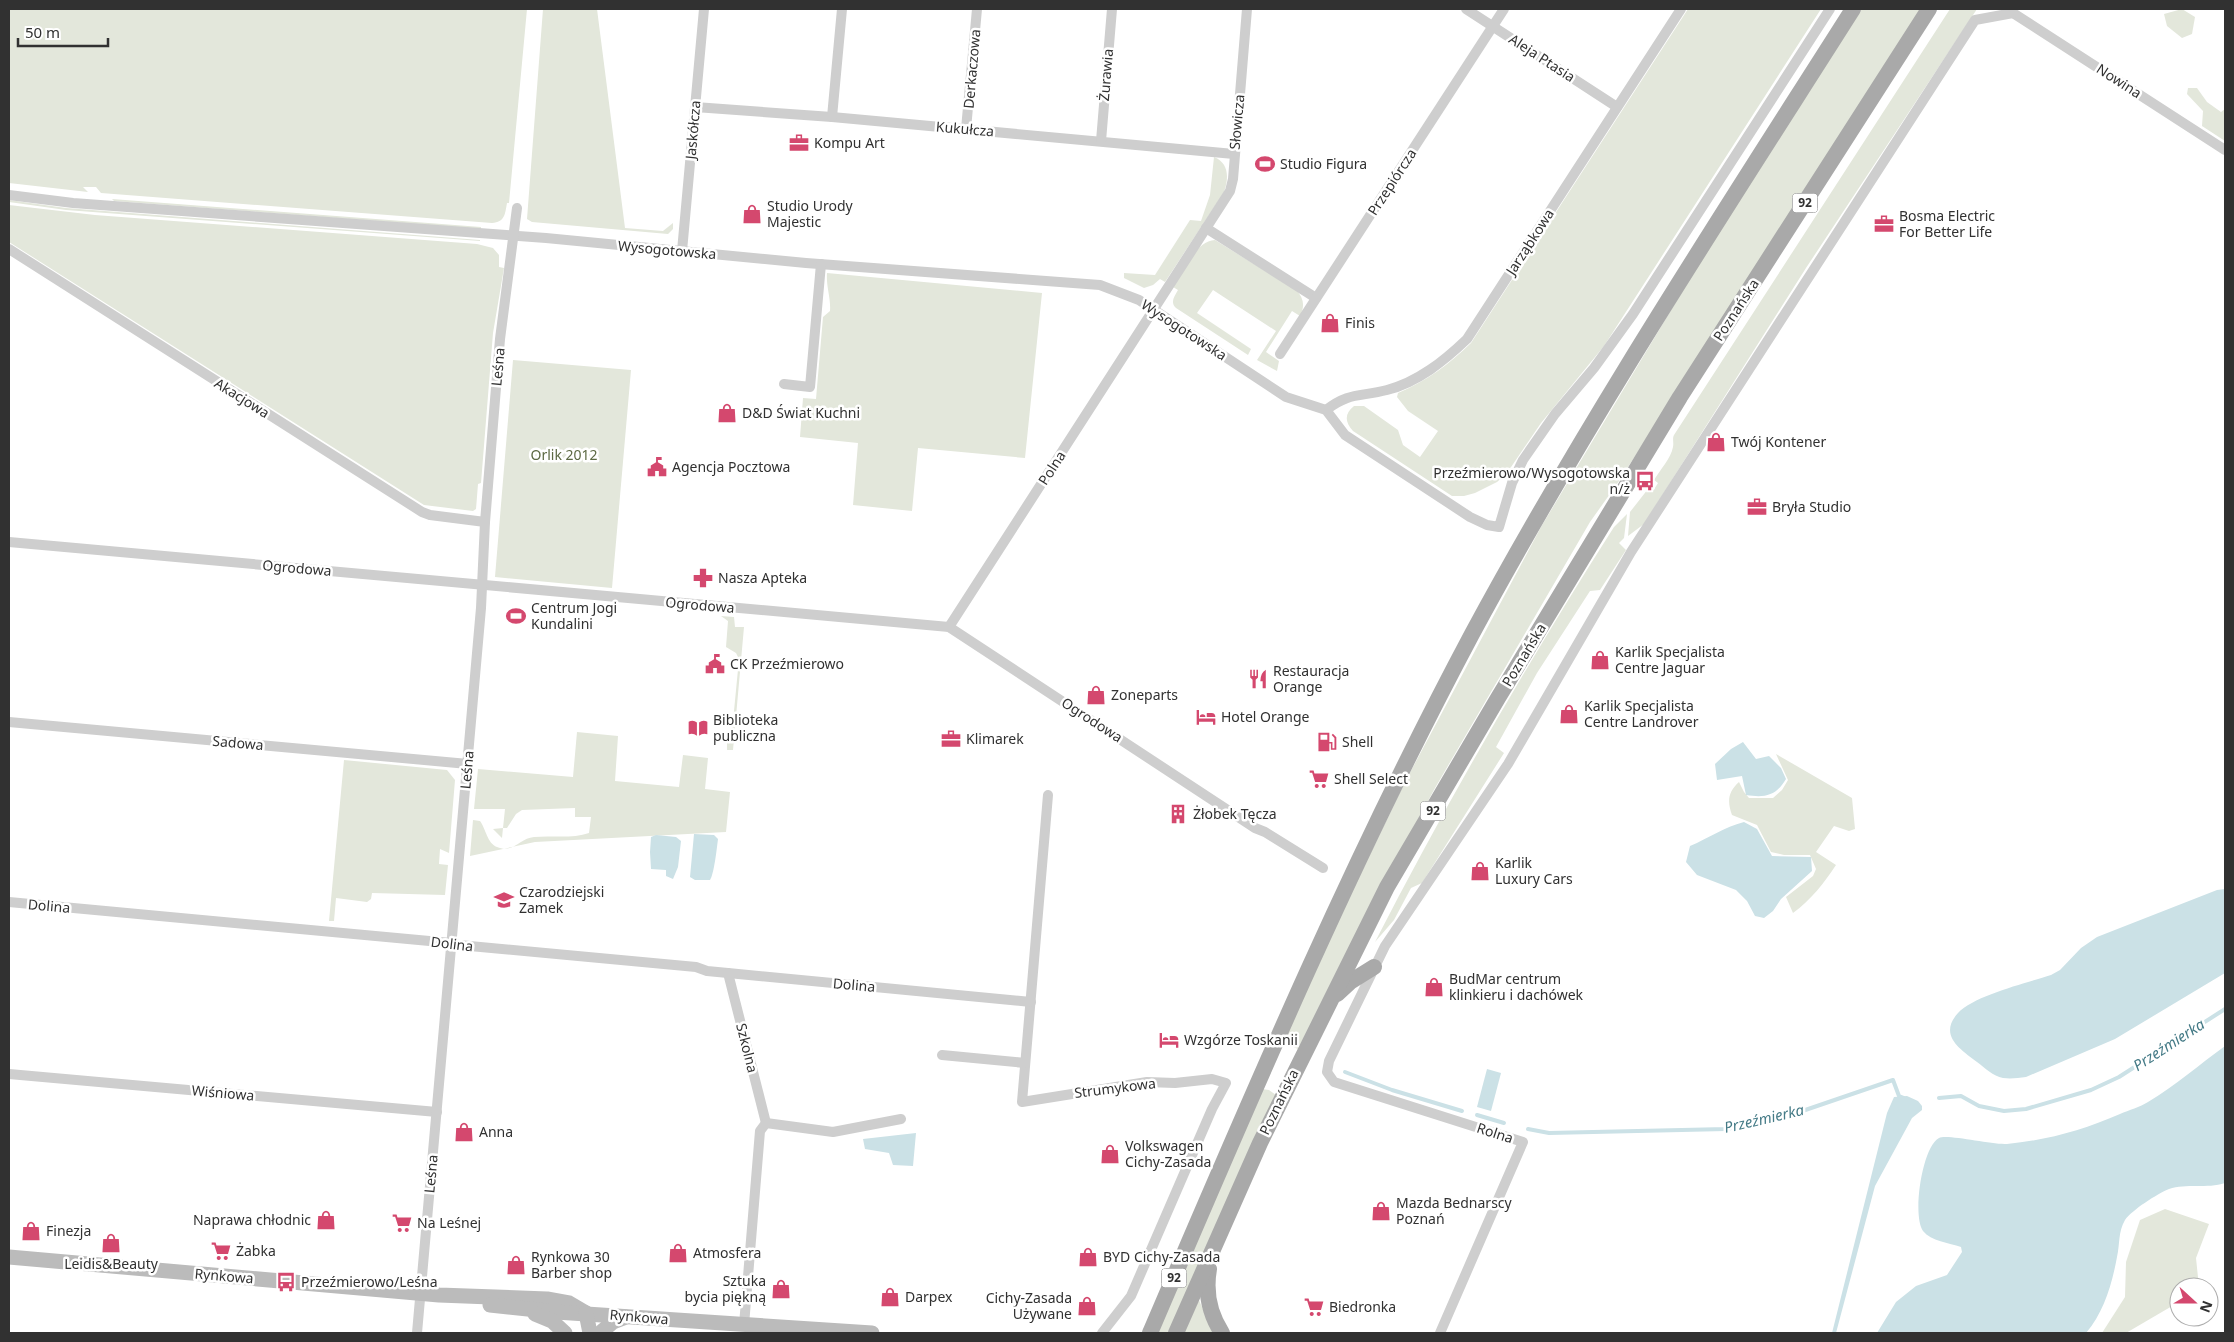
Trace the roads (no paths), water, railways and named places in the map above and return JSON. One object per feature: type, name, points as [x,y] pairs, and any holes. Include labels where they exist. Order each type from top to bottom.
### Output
[{"type":"main road","name":"Poznańska","points":[[1149,1332],[1321,938],[1399,777],[1473,632],[1592,421],[1675,287],[1853,9]]},
{"type":"main road","name":"Poznańska","points":[[1176,1333],[1260,1143],[1325,1009],[1388,887],[1498,698],[1680,397],[1929,9]]},
{"type":"main road","points":[[1325,1009],[1344,987],[1374,967]]},
{"type":"main road","points":[[1215,1244],[1207,1292],[1211,1312],[1222,1333]]},
{"type":"street","name":"Jaskółcza","points":[[682,251],[704,9]]},
{"type":"street","points":[[832,117],[842,9]]},
{"type":"street","name":"Derkaczowa","points":[[966,129],[977,9]]},
{"type":"street","name":"Żurawia","points":[[1101,141],[1112,9]]},
{"type":"street","name":"Słowicza","points":[[1154,309],[1230,191],[1247,9]]},
{"type":"street","name":"Aleja Ptasia","points":[[1466,9],[1617,107]]},
{"type":"street","name":"Przepiórcza","points":[[1280,354],[1504,9]]},
{"type":"street","name":"Jarząbkowa","points":[[1326,410],[1340,399],[1388,390],[1420,376],[1437,366],[1467,339],[1681,9]]},
{"type":"street","points":[[1326,410],[1345,435],[1470,517],[1487,525],[1499,527],[1510,490],[1523,460],[1555,414],[1594,368],[1633,314],[1830,9]]},
{"type":"street","points":[[1374,967],[1385,946],[1508,764],[1631,552],[1975,20],[2015,11]]},
{"type":"street","name":"Nowina","points":[[2015,11],[2225,150]]},
{"type":"street","name":"Kukułcza","points":[[695,107],[832,117],[1234,154]]},
{"type":"street","name":"Wysogotowska","points":[[9,194],[73,203],[513,236],[821,264],[1087,283],[1124,292],[1154,309],[1286,398],[1326,410]]},
{"type":"street","name":"Leśna","points":[[417,1333],[468,764],[500,339],[516,208]]},
{"type":"street","points":[[1206,228],[1316,298]]},
{"type":"street","name":"Akacjowa","points":[[9,249],[422,512],[485,522]]},
{"type":"street","points":[[784,384],[810,387],[821,264]]},
{"type":"street","name":"Polna","points":[[949,627],[1154,309]]},
{"type":"street","name":"Ogrodowa","points":[[9,542],[949,627],[1255,828],[1265,832],[1323,868]]},
{"type":"street","name":"Sadowa","points":[[9,722],[468,764]]},
{"type":"street","points":[[942,1055],[1025,1063],[1048,795]]},
{"type":"street","name":"Dolina","points":[[9,902],[452,943],[460,946],[696,967],[707,971],[728,974],[1031,1002]]},
{"type":"street","name":"Rolna","points":[[1374,967],[1330,1062],[1327,1070],[1328,1076],[1337,1083],[1523,1142],[1440,1333]]},
{"type":"street","name":"Szkolna","points":[[728,974],[766,1123]]},
{"type":"street","name":"Strumykowa","points":[[1025,1063],[1022,1102],[1147,1082],[1176,1083],[1212,1078],[1226,1083],[1212,1108],[1131,1296],[1102,1333]]},
{"type":"street","name":"Wiśniowa","points":[[9,1074],[437,1112]]},
{"type":"street","points":[[744,1325],[760,1131],[766,1123],[833,1132],[901,1119]]},
{"type":"street","name":"Rynkowa","points":[[9,1257],[420,1294],[558,1300],[574,1305],[586,1312]]},
{"type":"street","name":"Rynkowa","points":[[439,1295],[467,1302],[515,1308],[872,1333]]},
{"type":"street","points":[[515,1308],[544,1317],[566,1333],[575,1320],[586,1312],[590,1333]]},
{"type":"street","points":[[600,1333],[617,1320],[631,1316]]},
{"type":"waterway","name":"Przeźmierka","points":[[1939,1098],[1961,1096],[1979,1106],[2004,1111],[2026,1109],[2091,1090],[2119,1077],[2225,1009]]},
{"type":"waterway","name":"Przeźmierka","points":[[1345,1072],[1392,1090],[1462,1111]]},
{"type":"waterway","name":"Przeźmierka","points":[[1528,1129],[1549,1133],[1726,1129],[1779,1119],[1893,1080],[1899,1096],[1904,1098]]},
{"type":"waterway","name":"Przeźmierka","points":[[1477,1115],[1504,1123]]},
{"type":"place","name":"Kompu Art","points":[[799,143]]},
{"type":"place","name":"Studio Figura","points":[[1265,164]]},
{"type":"place","name":"Studio Urody Majestic","points":[[752,214]]},
{"type":"place","name":"Bosma Electric For Better Life","points":[[1884,224]]},
{"type":"place","name":"Finis","points":[[1330,323]]},
{"type":"place","name":"D&D Świat Kuchni","points":[[727,413]]},
{"type":"place","name":"Twój Kontener","points":[[1716,442]]},
{"type":"place","name":"Agencja Pocztowa","points":[[657,467]]},
{"type":"place","name":"Przeźmierowo/Wysogotowska n/ż","points":[[1645,481]]},
{"type":"place","name":"Bryła Studio","points":[[1757,507]]},
{"type":"place","name":"Nasza Apteka","points":[[703,578]]},
{"type":"place","name":"Centrum Jogi Kundalini","points":[[516,616]]},
{"type":"place","name":"Karlik Specjalista Centre Jaguar","points":[[1600,660]]},
{"type":"place","name":"CK Przeźmierowo","points":[[715,664]]},
{"type":"place","name":"Restauracja Orange","points":[[1258,679]]},
{"type":"place","name":"Zoneparts","points":[[1096,695]]},
{"type":"place","name":"Karlik Specjalista Centre Landrover","points":[[1569,714]]},
{"type":"place","name":"Hotel Orange","points":[[1206,717]]},
{"type":"place","name":"Biblioteka publiczna","points":[[698,728]]},
{"type":"place","name":"Klimarek","points":[[951,739]]},
{"type":"place","name":"Shell","points":[[1327,742]]},
{"type":"place","name":"Shell Select","points":[[1319,779]]},
{"type":"place","name":"Żłobek Tęcza","points":[[1178,814]]},
{"type":"place","name":"Karlik Luxury Cars","points":[[1480,871]]},
{"type":"place","name":"Czarodziejski Zamek","points":[[504,900]]},
{"type":"place","name":"BudMar centrum klinkieru i dachówek","points":[[1434,987]]},
{"type":"place","name":"Wzgórze Toskanii","points":[[1169,1040]]},
{"type":"place","name":"Anna","points":[[464,1132]]},
{"type":"place","name":"Volkswagen Cichy-Zasada","points":[[1110,1154]]},
{"type":"place","name":"Mazda Bednarscy Poznań","points":[[1381,1211]]},
{"type":"place","name":"Naprawa chłodnic","points":[[326,1220]]},
{"type":"place","name":"Na Leśnej","points":[[402,1223]]},
{"type":"place","name":"Finezja","points":[[31,1231]]},
{"type":"place","name":"Leidis&Beauty","points":[[111,1243]]},
{"type":"place","name":"Żabka","points":[[221,1251]]},
{"type":"place","name":"Atmosfera","points":[[678,1253]]},
{"type":"place","name":"BYD Cichy-Zasada","points":[[1088,1257]]},
{"type":"place","name":"Rynkowa 30 Barber shop","points":[[516,1265]]},
{"type":"place","name":"Przeźmierowo/Leśna","points":[[286,1282]]},
{"type":"place","name":"Sztuka bycia piękną","points":[[781,1289]]},
{"type":"place","name":"Darpex","points":[[890,1297]]},
{"type":"place","name":"Cichy-Zasada Używane","points":[[1087,1306]]},
{"type":"place","name":"Biedronka","points":[[1314,1307]]},
{"type":"park label","name":"Orlik 2012","points":[[564,455]]}]
